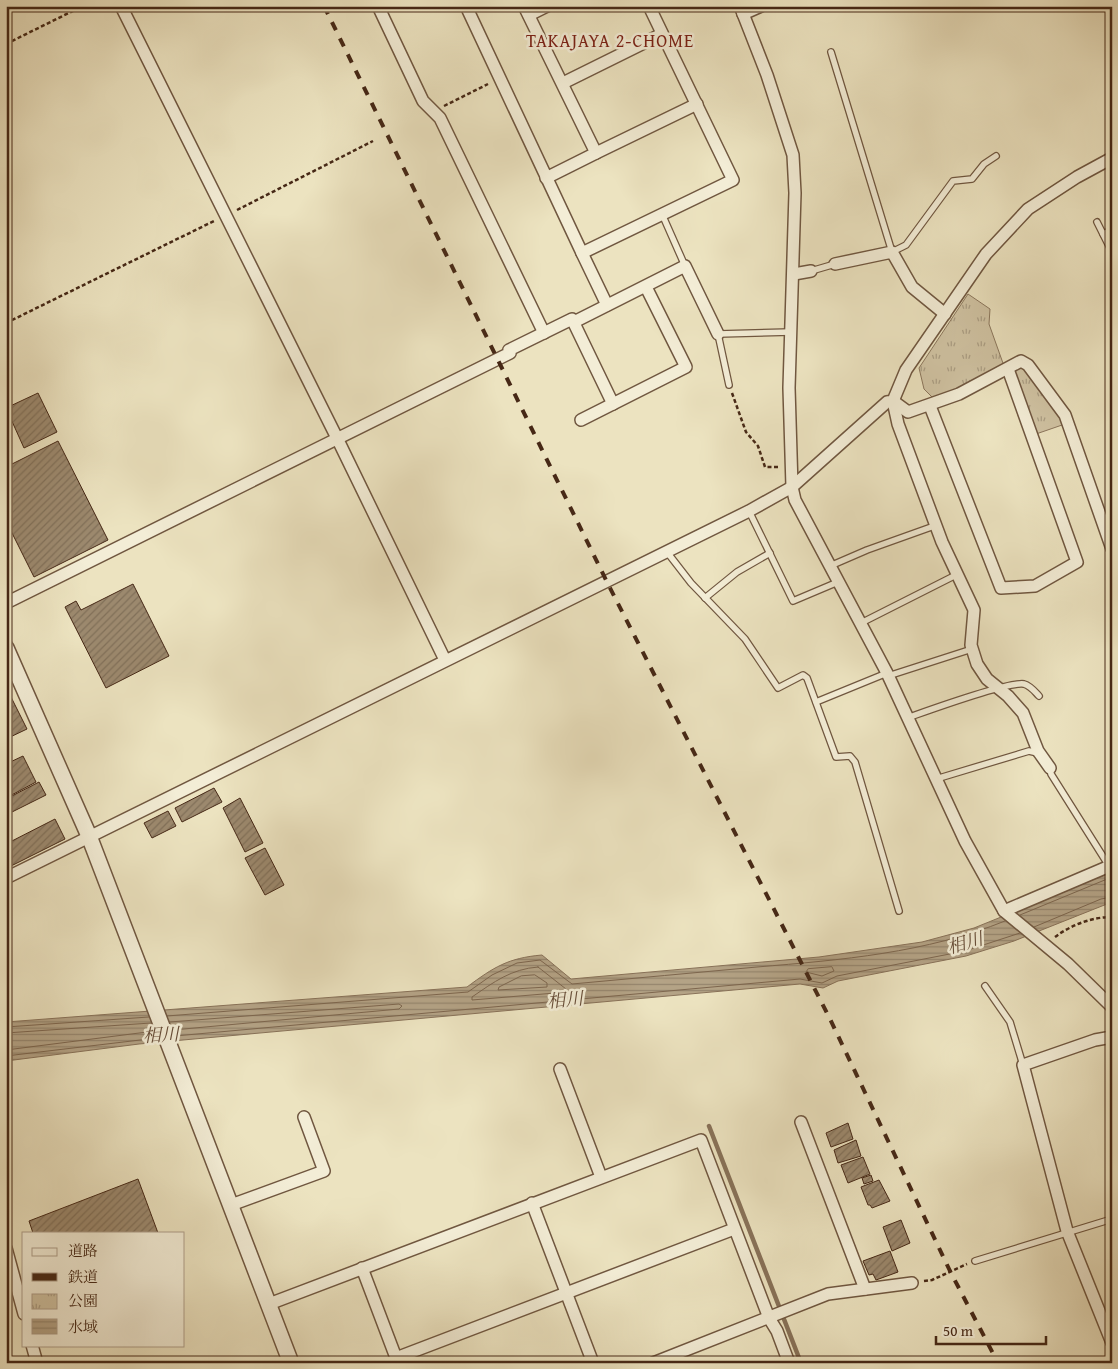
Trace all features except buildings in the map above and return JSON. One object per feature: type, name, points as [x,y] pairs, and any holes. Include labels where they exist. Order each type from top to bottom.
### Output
[{"type":"street","points":[[121,6],[337,438],[445,660]]},
{"type":"street","points":[[378,6],[423,101],[440,118],[544,333]]},
{"type":"street","points":[[466,6],[607,305]]},
{"type":"street","points":[[547,6],[527,11],[596,153]]},
{"type":"street","points":[[582,253],[734,180],[649,6]]},
{"type":"street","points":[[761,6],[742,10],[792,148],[796,193],[790,388],[792,487],[795,500],[888,675],[965,841],[1004,912],[1068,964],[1112,1007]]},
{"type":"street","points":[[563,83],[662,34]]},
{"type":"street","points":[[546,178],[697,104]]},
{"type":"street","points":[[1050,768],[1040,753],[1023,713],[998,688],[987,680],[981,671],[972,648],[974,610],[956,575],[898,424],[893,401],[906,370],[986,254],[1028,209],[1077,177],[1112,158]]},
{"type":"street","points":[[835,264],[892,252],[912,287],[945,314]]},
{"type":"street","points":[[574,322],[685,266],[718,334]]},
{"type":"street","points":[[794,274],[811,271]]},
{"type":"street","points":[[581,420],[686,367],[646,287]]},
{"type":"street","points":[[6,603],[510,353],[509,350],[572,319],[613,404]]},
{"type":"street","points":[[6,878],[749,511],[792,487],[887,402],[893,401],[908,412],[930,406],[959,394],[1021,361],[1028,365],[1065,415],[1112,549]]},
{"type":"street","points":[[930,406],[1001,588],[1035,586],[1077,562],[1008,369]]},
{"type":"street","points":[[6,648],[89,836],[291,1363]]},
{"type":"street","points":[[1004,912],[1110,866]]},
{"type":"street","points":[[1112,1037],[1096,1040],[1023,1065],[1066,1232],[1112,1343]]},
{"type":"street","points":[[560,1069],[601,1177]]},
{"type":"street","points":[[231,1205],[324,1171],[304,1117]]},
{"type":"street","points":[[801,1122],[865,1289]]},
{"type":"street","points":[[269,1304],[701,1140],[734,1229],[772,1317],[789,1363]]},
{"type":"street","points":[[532,1203],[592,1363]]},
{"type":"street","points":[[362,1268],[397,1360],[734,1229]]},
{"type":"street","points":[[6,1248],[22,1307]]},
{"type":"street","points":[[653,1363],[828,1294],[912,1283]]},
{"type":"street","points":[[32,1346],[37,1363]]},
{"type":"lane","points":[[831,52],[892,252],[906,244],[953,181],[972,179],[984,164],[996,156]]},
{"type":"lane","points":[[662,214],[685,266]]},
{"type":"lane","points":[[1097,222],[1112,252]]},
{"type":"lane","points":[[1103,234],[1112,230]]},
{"type":"lane","points":[[811,271],[835,264]]},
{"type":"lane","points":[[729,385],[718,334],[792,332]]},
{"type":"lane","points":[[749,511],[793,601],[838,582]]},
{"type":"lane","points":[[830,566],[866,550],[937,525]]},
{"type":"lane","points":[[667,552],[691,583],[744,639],[778,688],[805,675],[836,757],[850,756],[855,762],[899,911]]},
{"type":"lane","points":[[705,598],[737,572],[770,553]]},
{"type":"lane","points":[[861,623],[956,575]]},
{"type":"lane","points":[[816,702],[888,675],[972,648]]},
{"type":"lane","points":[[907,718],[998,688],[1024,684],[1039,696]]},
{"type":"lane","points":[[936,779],[1029,751],[1040,753]]},
{"type":"lane","points":[[1050,768],[1050,774],[1110,866]]},
{"type":"lane","points":[[985,986],[1010,1022],[1023,1065]]},
{"type":"lane","points":[[976,1261],[1112,1219]]},
{"type":"path","points":[[6,44],[83,6]]},
{"type":"path","points":[[434,111],[500,78]]},
{"type":"path","points":[[6,323],[373,141]]},
{"type":"path","points":[[729,385],[746,432],[758,446],[765,467],[792,467]]},
{"type":"path","points":[[1042,944],[1074,926],[1101,917],[1112,917]]},
{"type":"path","points":[[912,1283],[932,1280],[976,1261]]},
{"type":"green space","points":[[968,294],[990,309],[989,324],[1004,366],[935,400],[924,389],[919,368]]},
{"type":"green space","points":[[1024,366],[1065,424],[1036,434],[1014,369]]},
{"type":"water","points":[[1112,872],[1112,902],[1014,941],[966,956],[838,981],[823,988],[800,984],[139,1044],[6,1061],[6,1022],[467,987],[485,974],[510,961],[542,955],[571,979],[819,957],[922,942],[974,928]]},
{"type":"waterway","name":"相川","points":[[709,1126],[801,1363]]},
{"type":"railway","points":[[324,6],[607,582],[830,1019],[950,1271],[998,1363]]},
{"type":"district","name":"TAKAJAYA 2-CHOME","points":[[610,41]]}]
